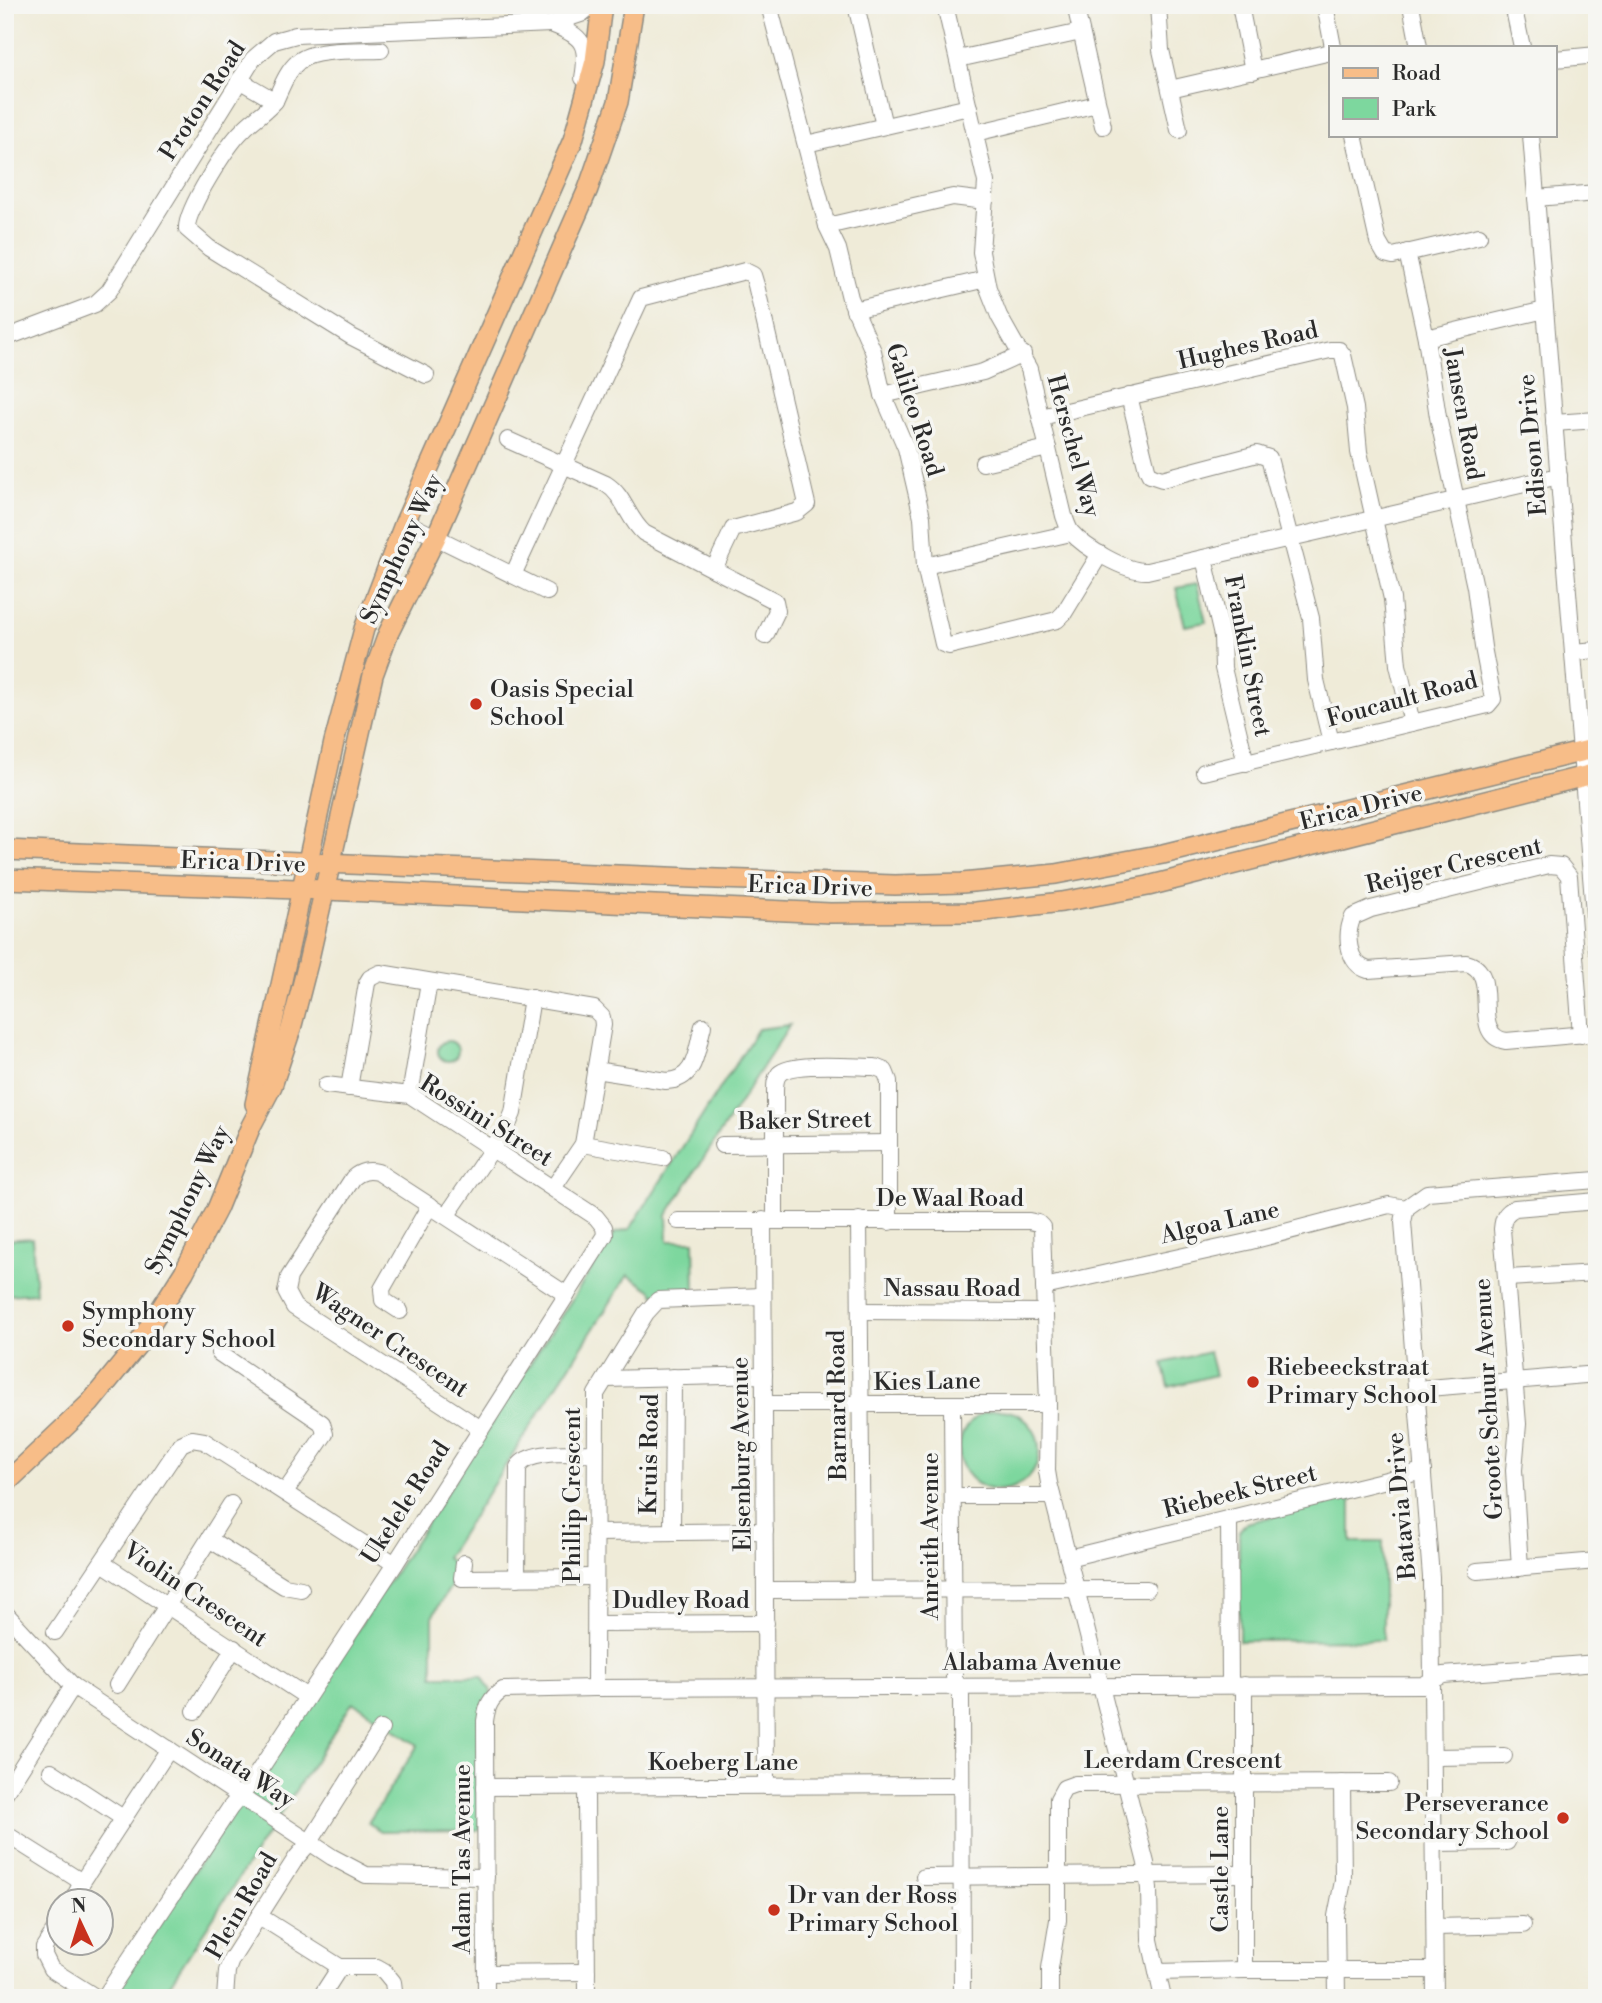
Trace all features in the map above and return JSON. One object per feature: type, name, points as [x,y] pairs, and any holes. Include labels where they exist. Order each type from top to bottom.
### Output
[{"type":"main road","name":"Symphony Way","points":[[251,1126],[307,862],[354,664],[405,522],[573,140],[595,61],[602,5]]},
{"type":"main road","name":"Symphony Way","points":[[5,1484],[90,1403],[139,1343],[184,1272],[211,1220],[251,1126],[272,1086],[291,1029],[373,676],[388,634],[436,537],[589,190],[618,102],[634,5]]},
{"type":"main road","name":"Erica Drive","points":[[5,850],[895,885],[1007,879],[1068,872],[1163,854],[1589,750]]},
{"type":"main road","name":"Erica Drive","points":[[12,878],[830,913],[976,912],[1062,902],[1148,886],[1590,775]]},
{"type":"street","name":"Proton Road","points":[[5,338],[95,304],[109,290],[239,80],[253,59],[274,41],[296,35],[551,24],[581,14],[593,5]]},
{"type":"street","name":"Galileo Road","points":[[769,5],[827,226],[838,249],[854,310],[873,351],[883,395],[906,448],[922,517],[925,566],[943,644],[949,646],[1057,620],[1100,554]]},
{"type":"street","points":[[856,5],[884,127]]},
{"type":"street","name":"Herschel Way","points":[[945,5],[986,182],[981,252],[986,279],[999,316],[1023,354],[1031,374],[1064,516],[1071,533],[1121,566],[1141,572],[1559,476]]},
{"type":"street","points":[[1075,5],[1103,126]]},
{"type":"street","points":[[1158,5],[1161,50],[1179,130]]},
{"type":"street","points":[[1240,5],[1253,71]]},
{"type":"street","points":[[1325,5],[1332,46]]},
{"type":"street","points":[[1411,5],[1419,46]]},
{"type":"street","points":[[1513,5],[1522,46]]},
{"type":"street","points":[[527,242],[572,117],[586,62],[584,46],[579,37],[551,24]]},
{"type":"street","points":[[958,59],[1081,32]]},
{"type":"street","points":[[381,50],[304,57],[289,72],[275,101],[262,116],[242,130],[229,146],[192,207],[186,222],[187,229],[209,248],[352,337],[426,375]]},
{"type":"street","points":[[1170,89],[1253,71],[1329,50]]},
{"type":"street","points":[[1556,59],[1597,55]]},
{"type":"street","points":[[239,80],[275,101]]},
{"type":"street","points":[[975,133],[1097,104]]},
{"type":"street","points":[[806,144],[969,107]]},
{"type":"street","points":[[1354,136],[1381,250],[1393,256],[1479,236]]},
{"type":"street","name":"Edison Drive","points":[[1531,136],[1573,652],[1589,750],[1597,950]]},
{"type":"street","points":[[1536,198],[1597,193]]},
{"type":"street","points":[[827,226],[953,197],[985,201]]},
{"type":"street","points":[[1407,252],[1426,338],[1545,310]]},
{"type":"street","points":[[513,575],[641,298],[737,272],[750,272],[756,285],[807,504],[797,512],[733,528],[714,569]]},
{"type":"street","points":[[854,310],[986,279]]},
{"type":"street","name":"Jansen Road","points":[[1426,338],[1438,416],[1456,498]]},
{"type":"street","name":"Hughes Road","points":[[1041,417],[1330,350],[1339,351],[1343,355],[1356,408],[1359,452],[1374,518]]},
{"type":"street","points":[[883,395],[983,372],[1023,354]]},
{"type":"street","points":[[1129,396],[1150,475],[1162,478],[1257,454],[1266,455],[1273,464],[1311,618],[1316,680],[1331,742]]},
{"type":"street","points":[[1554,423],[1597,420]]},
{"type":"street","points":[[508,440],[612,488],[631,520],[644,533],[775,601],[777,611],[765,636]]},
{"type":"street","points":[[983,463],[1048,448]]},
{"type":"street","name":"Foucault Road","points":[[1205,772],[1488,705],[1493,698],[1475,587],[1456,498]]},
{"type":"street","points":[[1374,518],[1392,598],[1398,665],[1412,723]]},
{"type":"street","points":[[405,522],[547,592]]},
{"type":"street","points":[[925,566],[1071,533]]},
{"type":"street","name":"Franklin Street","points":[[1204,558],[1222,636],[1223,668],[1246,763]]},
{"type":"street","points":[[1573,652],[1597,650]]},
{"type":"street","name":"Reijger Crescent","points":[[1549,865],[1561,866],[1569,876],[1589,1034],[1498,1040],[1488,1029],[1483,978],[1478,969],[1466,962],[1368,970],[1360,968],[1351,955],[1349,932],[1353,917],[1371,909],[1549,865]]},
{"type":"street","points":[[349,1088],[367,984],[370,978],[380,973],[599,1012],[603,1025],[583,1144],[553,1188]]},
{"type":"street","points":[[410,1096],[429,982]]},
{"type":"street","points":[[447,1215],[513,1113],[532,998]]},
{"type":"street","points":[[595,1070],[678,1081],[686,1076],[692,1067],[703,1026]]},
{"type":"street","name":"Elsenburg Avenue","points":[[766,1786],[763,1296],[775,1146],[775,1082],[780,1074],[794,1067],[882,1069],[889,1081],[888,1143]]},
{"type":"street","name":"Rossini Street","points":[[326,1085],[410,1096],[596,1217],[606,1232]]},
{"type":"street","points":[[888,1143],[889,1222]]},
{"type":"street","name":"Baker Street","points":[[722,1145],[888,1143]]},
{"type":"street","points":[[583,1144],[663,1158]]},
{"type":"street","name":"Wagner Crescent","points":[[481,1429],[294,1307],[286,1292],[289,1277],[357,1174],[371,1170],[447,1215],[567,1295]]},
{"type":"street","points":[[1406,1208],[1427,1193],[1597,1180]]},
{"type":"street","name":"Groote Schuur Avenue","points":[[1520,1568],[1514,1470],[1518,1435],[1502,1229],[1507,1213],[1515,1208],[1597,1201]]},
{"type":"street","points":[[400,1311],[383,1300],[382,1289],[430,1205]]},
{"type":"street","name":"Algoa Lane","points":[[1044,1287],[1247,1242],[1389,1205],[1406,1208]]},
{"type":"street","name":"Batavia Drive","points":[[1406,1208],[1403,1222],[1432,1577],[1435,1998]]},
{"type":"street","name":"Barnard Road","points":[[859,1220],[862,1589]]},
{"type":"street","name":"De Waal Road","points":[[678,1222],[1035,1221],[1040,1225],[1044,1232],[1047,1471],[1148,1876],[1150,1940],[1163,1998]]},
{"type":"street","name":"Ukelele Road","points":[[104,1998],[395,1564],[601,1244],[606,1232]]},
{"type":"street","points":[[1507,1278],[1597,1273]]},
{"type":"street","name":"Phillip Crescent","points":[[595,1688],[596,1394],[646,1313],[659,1300],[763,1296]]},
{"type":"street","name":"Nassau Road","points":[[860,1311],[1044,1312]]},
{"type":"street","points":[[219,1353],[322,1423],[325,1434],[285,1492]]},
{"type":"street","points":[[1416,1389],[1597,1374]]},
{"type":"street","points":[[606,1379],[764,1375]]},
{"type":"street","name":"Kruis Road","points":[[671,1532],[673,1377]]},
{"type":"street","name":"Kies Lane","points":[[764,1404],[1048,1404]]},
{"type":"street","name":"Anreith Avenue","points":[[952,1405],[954,1677],[961,1696],[962,1998]]},
{"type":"street","name":"Violin Crescent","points":[[307,1697],[102,1563],[181,1444],[192,1439],[204,1441],[395,1564]]},
{"type":"street","points":[[517,1578],[518,1467],[530,1457],[540,1455],[594,1453]]},
{"type":"street","name":"Riebeek Street","points":[[1068,1558],[1423,1471]]},
{"type":"street","points":[[953,1496],[1052,1496]]},
{"type":"street","points":[[117,1685],[231,1504]]},
{"type":"street","name":"Castle Lane","points":[[1229,1518],[1244,1783],[1244,1970]]},
{"type":"street","points":[[595,1533],[765,1531]]},
{"type":"street","points":[[209,1539],[284,1586],[301,1589]]},
{"type":"street","points":[[1476,1571],[1597,1561]]},
{"type":"street","points":[[55,1632],[102,1563]]},
{"type":"street","points":[[464,1563],[462,1578],[595,1577]]},
{"type":"street","points":[[766,1590],[1076,1587],[1147,1589]]},
{"type":"street","name":"Sonata Way","points":[[5,1613],[73,1686],[310,1842],[366,1875],[486,1877]]},
{"type":"street","name":"Dudley Road","points":[[596,1624],[766,1623]]},
{"type":"street","points":[[195,1711],[234,1648]]},
{"type":"street","name":"Alabama Avenue","points":[[485,1721],[486,1707],[494,1696],[503,1690],[1423,1685],[1443,1675],[1597,1663]]},
{"type":"street","points":[[5,1793],[73,1686]]},
{"type":"street","name":"Adam Tas Avenue","points":[[485,1721],[486,1998]]},
{"type":"street","name":"Plein Road","points":[[225,1998],[227,1971],[259,1916],[296,1858],[310,1842],[381,1729]]},
{"type":"street","points":[[79,1888],[169,1749]]},
{"type":"street","points":[[1434,1757],[1504,1756]]},
{"type":"street","points":[[51,1771],[123,1818]]},
{"type":"street","points":[[1337,1998],[1336,1916],[1343,1881],[1342,1783]]},
{"type":"street","name":"Leerdam Crescent","points":[[1050,1998],[1050,1968],[1058,1932],[1058,1799],[1061,1791],[1071,1785],[1390,1783]]},
{"type":"street","name":"Koeberg Lane","points":[[485,1787],[961,1785]]},
{"type":"street","points":[[586,1787],[587,1998]]},
{"type":"street","points":[[9,1836],[82,1882]]},
{"type":"street","points":[[1434,1843],[1507,1843]]},
{"type":"street","points":[[924,1877],[1244,1874]]},
{"type":"street","points":[[259,1916],[340,1967],[377,1967],[389,1975],[396,1998]]},
{"type":"street","points":[[1435,1927],[1523,1926]]},
{"type":"street","points":[[46,1958],[51,1969],[97,1998]]},
{"type":"street","points":[[320,1998],[340,1967]]},
{"type":"street","points":[[1157,1972],[1435,1970]]},
{"type":"street","points":[[486,1973],[587,1972]]},
{"type":"green space","points":[[1197,584],[1206,622],[1185,626],[1176,588]]},
{"type":"green space","points":[[790,1025],[667,1215],[668,1241],[694,1241],[695,1294],[655,1295],[628,1275],[446,1558],[455,1564],[451,1586],[433,1615],[433,1676],[482,1676],[491,1691],[480,1830],[381,1831],[368,1823],[418,1745],[353,1702],[161,1998],[110,1998],[236,1808],[254,1789],[615,1233],[630,1229],[758,1029]]},
{"type":"green space","points":[[448,1041],[455,1044],[458,1051],[455,1058],[448,1061],[441,1058],[438,1051],[441,1044]]},
{"type":"green space","points":[[32,1238],[36,1293],[8,1295],[5,1240]]},
{"type":"green space","points":[[1209,1352],[1215,1375],[1169,1387],[1163,1363]]},
{"type":"green space","points":[[999,1410],[1014,1413],[1027,1422],[1036,1435],[1039,1450],[1036,1465],[1027,1478],[1014,1487],[999,1490],[984,1487],[971,1478],[962,1465],[959,1450],[962,1435],[971,1422],[984,1413]]},
{"type":"green space","points":[[1356,1496],[1351,1502],[1351,1542],[1383,1542],[1383,1640],[1239,1641],[1239,1531],[1246,1523]]},
{"type":"place","name":"Oasis Special School","points":[[476,704]]},
{"type":"place","name":"Symphony Secondary School","points":[[68,1326]]},
{"type":"place","name":"Riebeeckstraat Primary School","points":[[1253,1382]]},
{"type":"place","name":"Perseverance Secondary School","points":[[1563,1818]]},
{"type":"place","name":"Dr van der Ross Primary School","points":[[774,1910]]}]
